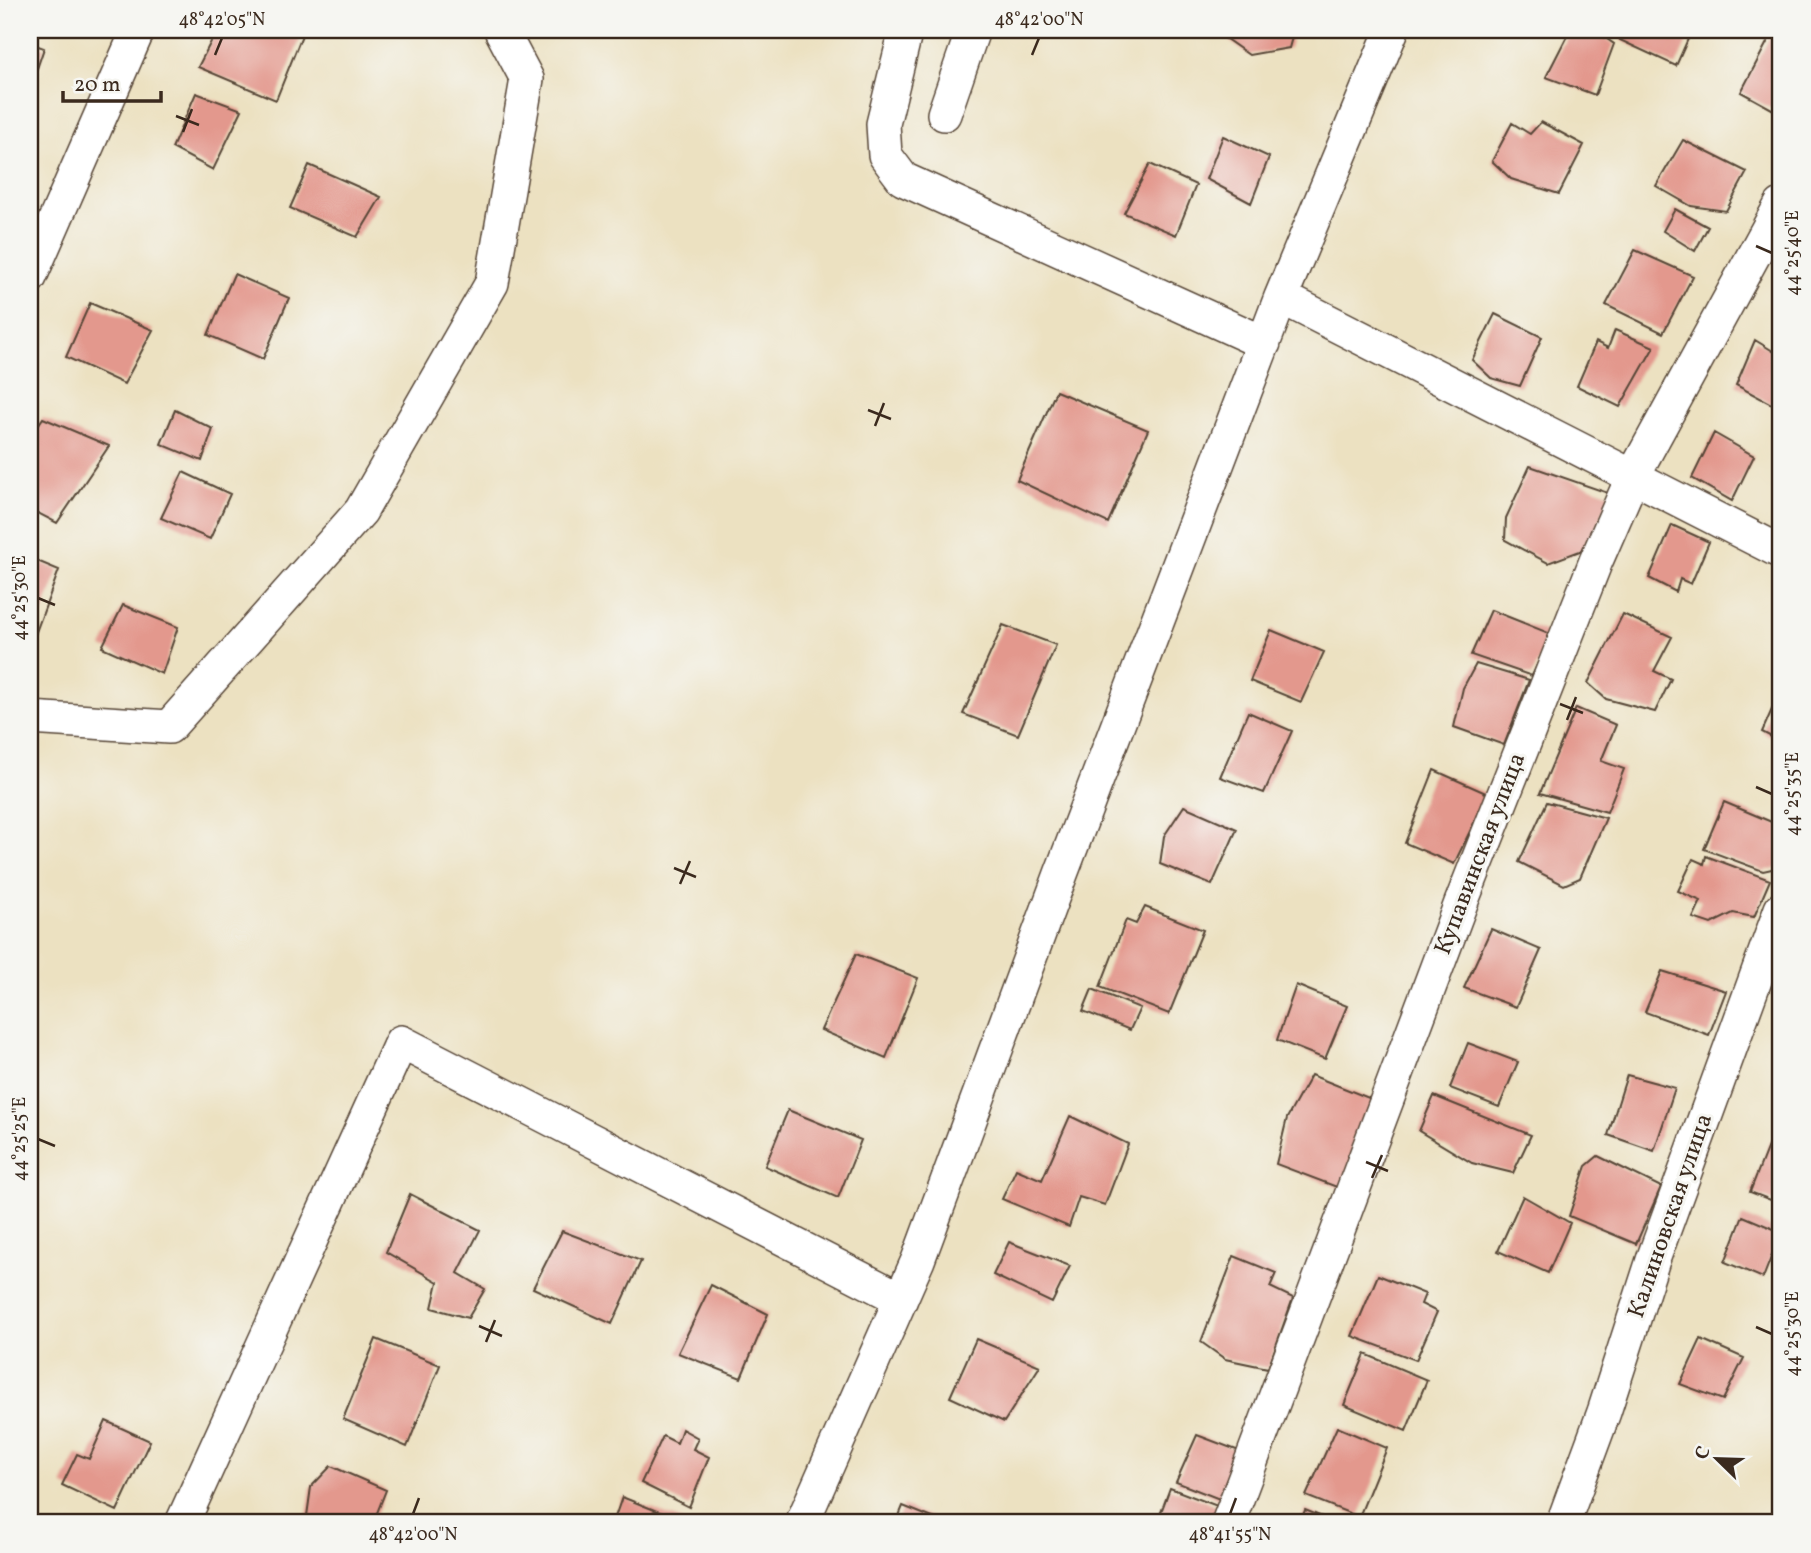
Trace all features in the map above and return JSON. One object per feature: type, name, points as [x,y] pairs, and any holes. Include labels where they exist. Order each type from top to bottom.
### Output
[{"type":"street","points":[[30,276],[138,30]]},
{"type":"street","points":[[30,718],[169,727],[361,512],[492,283],[527,79],[500,30]]},
{"type":"street","points":[[906,30],[883,124],[885,155],[903,180],[1264,343]]},
{"type":"street","points":[[944,114],[972,30]]},
{"type":"street","points":[[802,1523],[923,1247],[1061,874],[1281,297],[1392,30]]},
{"type":"street","name":"Купавинская улица","points":[[1228,1523],[1461,903],[1596,561],[1633,476],[1781,205]]},
{"type":"street","points":[[1281,297],[1781,552]]},
{"type":"street","name":"Калиновская улица","points":[[1563,1523],[1604,1412],[1654,1257],[1781,909]]},
{"type":"street","points":[[181,1523],[401,1042],[901,1298]]},
{"type":"building","points":[[217,30],[304,30],[276,100],[198,67]]},
{"type":"building","points":[[1224,30],[1294,30],[1289,48],[1249,55],[1222,36]]},
{"type":"building","points":[[1570,30],[1594,30],[1614,44],[1595,95],[1546,77]]},
{"type":"building","points":[[1625,30],[1692,30],[1676,66],[1620,40]]},
{"type":"building","points":[[1771,35],[1781,41],[1781,114],[1741,92]]},
{"type":"building","points":[[30,43],[44,48],[30,89]]},
{"type":"building","points":[[196,93],[242,110],[213,170],[172,148]]},
{"type":"building","points":[[1541,122],[1584,145],[1559,194],[1511,179],[1492,161],[1512,123],[1530,134]]},
{"type":"building","points":[[1223,136],[1269,157],[1251,203],[1206,179]]},
{"type":"building","points":[[1683,140],[1747,172],[1726,211],[1691,206],[1656,186]]},
{"type":"building","points":[[1150,164],[1196,185],[1176,235],[1124,213]]},
{"type":"building","points":[[309,165],[381,197],[357,237],[290,208]]},
{"type":"building","points":[[1675,209],[1708,227],[1695,251],[1663,231]]},
{"type":"building","points":[[1635,250],[1693,276],[1663,333],[1606,305]]},
{"type":"building","points":[[234,274],[289,298],[263,359],[208,335]]},
{"type":"building","points":[[90,303],[153,330],[124,384],[66,357]]},
{"type":"building","points":[[1495,314],[1542,337],[1520,386],[1491,378],[1472,360]]},
{"type":"building","points":[[1615,330],[1654,347],[1620,407],[1577,386],[1596,342],[1608,348]]},
{"type":"building","points":[[1755,340],[1781,356],[1781,394],[1775,406],[1736,385]]},
{"type":"building","points":[[1056,391],[1148,430],[1108,523],[1017,480]]},
{"type":"building","points":[[175,410],[213,429],[202,461],[161,444]]},
{"type":"building","points":[[43,418],[109,446],[57,523],[30,509],[30,437]]},
{"type":"building","points":[[1714,433],[1754,456],[1732,501],[1692,478]]},
{"type":"building","points":[[1530,466],[1611,494],[1588,548],[1548,563],[1505,540],[1506,518]]},
{"type":"building","points":[[183,472],[230,494],[210,539],[161,518]]},
{"type":"building","points":[[1672,525],[1709,542],[1691,584],[1680,579],[1676,592],[1649,578]]},
{"type":"building","points":[[30,558],[59,570],[33,640],[30,638]]},
{"type":"building","points":[[123,605],[178,627],[162,674],[102,647]]},
{"type":"building","points":[[1491,610],[1551,634],[1532,676],[1471,655]]},
{"type":"building","points":[[1623,614],[1672,637],[1654,671],[1671,679],[1655,712],[1606,699],[1588,683]]},
{"type":"building","points":[[1003,625],[1056,645],[1018,735],[963,714]]},
{"type":"building","points":[[1271,630],[1324,652],[1301,702],[1250,681]]},
{"type":"building","points":[[1476,664],[1529,680],[1504,745],[1454,727],[1463,688]]},
{"type":"building","points":[[1781,689],[1781,742],[1762,732]]},
{"type":"building","points":[[1576,708],[1616,725],[1601,761],[1624,769],[1607,812],[1540,793]]},
{"type":"building","points":[[1248,712],[1292,731],[1264,793],[1220,777]]},
{"type":"building","points":[[1434,770],[1488,794],[1454,864],[1405,843]]},
{"type":"building","points":[[1547,802],[1606,818],[1580,878],[1564,885],[1519,862]]},
{"type":"building","points":[[1724,802],[1781,826],[1781,867],[1763,871],[1704,849]]},
{"type":"building","points":[[1184,806],[1237,829],[1212,885],[1160,864],[1164,836]]},
{"type":"building","points":[[1706,856],[1770,880],[1754,917],[1733,913],[1711,924],[1693,918],[1701,901],[1678,891],[1693,859],[1704,864]]},
{"type":"building","points":[[1145,907],[1203,930],[1169,1014],[1100,987],[1126,920],[1136,924]]},
{"type":"building","points":[[1491,929],[1541,950],[1516,1007],[1464,988]]},
{"type":"building","points":[[856,954],[918,978],[886,1058],[821,1030]]},
{"type":"building","points":[[1662,971],[1726,991],[1709,1035],[1645,1012]]},
{"type":"building","points":[[1296,985],[1347,1006],[1325,1059],[1277,1040]]},
{"type":"building","points":[[1092,989],[1140,1008],[1130,1030],[1083,1011]]},
{"type":"building","points":[[1468,1043],[1518,1062],[1499,1107],[1450,1088]]},
{"type":"building","points":[[1311,1075],[1379,1102],[1342,1189],[1276,1164],[1287,1118]]},
{"type":"building","points":[[1627,1075],[1675,1088],[1654,1151],[1608,1135]]},
{"type":"building","points":[[1434,1096],[1531,1135],[1513,1173],[1472,1163],[1419,1131]]},
{"type":"building","points":[[788,1110],[861,1140],[838,1198],[765,1166]]},
{"type":"building","points":[[1070,1116],[1128,1144],[1105,1205],[1079,1197],[1069,1227],[1002,1199],[1016,1169],[1042,1180]]},
{"type":"building","points":[[1770,1141],[1781,1145],[1781,1204],[1750,1192]]},
{"type":"building","points":[[1598,1156],[1661,1187],[1636,1244],[1569,1216],[1586,1166]]},
{"type":"building","points":[[410,1194],[480,1230],[458,1273],[485,1289],[468,1318],[432,1308],[438,1282],[386,1252]]},
{"type":"building","points":[[1523,1196],[1570,1223],[1548,1273],[1498,1251]]},
{"type":"building","points":[[1743,1216],[1781,1232],[1763,1278],[1725,1262]]},
{"type":"building","points":[[562,1231],[641,1261],[612,1324],[533,1288]]},
{"type":"building","points":[[1009,1242],[1070,1266],[1052,1303],[993,1275]]},
{"type":"building","points":[[1234,1256],[1276,1273],[1270,1287],[1293,1298],[1268,1368],[1225,1359],[1201,1342]]},
{"type":"building","points":[[1378,1275],[1425,1294],[1421,1304],[1437,1312],[1416,1360],[1352,1336]]},
{"type":"building","points":[[711,1285],[768,1314],[741,1378],[678,1353]]},
{"type":"building","points":[[376,1339],[440,1365],[407,1447],[343,1419]]},
{"type":"building","points":[[976,1339],[1040,1366],[1004,1422],[950,1397]]},
{"type":"building","points":[[1701,1339],[1744,1358],[1723,1400],[1680,1384]]},
{"type":"building","points":[[1365,1354],[1427,1380],[1406,1431],[1344,1405]]},
{"type":"building","points":[[106,1421],[150,1441],[117,1511],[62,1485],[77,1454],[89,1459]]},
{"type":"building","points":[[1337,1427],[1387,1448],[1359,1517],[1306,1496]]},
{"type":"building","points":[[682,1429],[698,1438],[693,1449],[709,1457],[689,1507],[641,1483],[663,1436],[677,1443]]},
{"type":"building","points":[[1197,1435],[1242,1452],[1222,1500],[1176,1482]]},
{"type":"building","points":[[331,1466],[386,1490],[373,1523],[323,1523],[307,1516],[311,1487]]},
{"type":"building","points":[[1170,1488],[1220,1507],[1213,1523],[1157,1523]]},
{"type":"building","points":[[622,1497],[687,1523],[613,1523]]},
{"type":"building","points":[[903,1506],[945,1523],[896,1523]]},
{"type":"building","points":[[1305,1510],[1337,1523],[1300,1523]]}]
